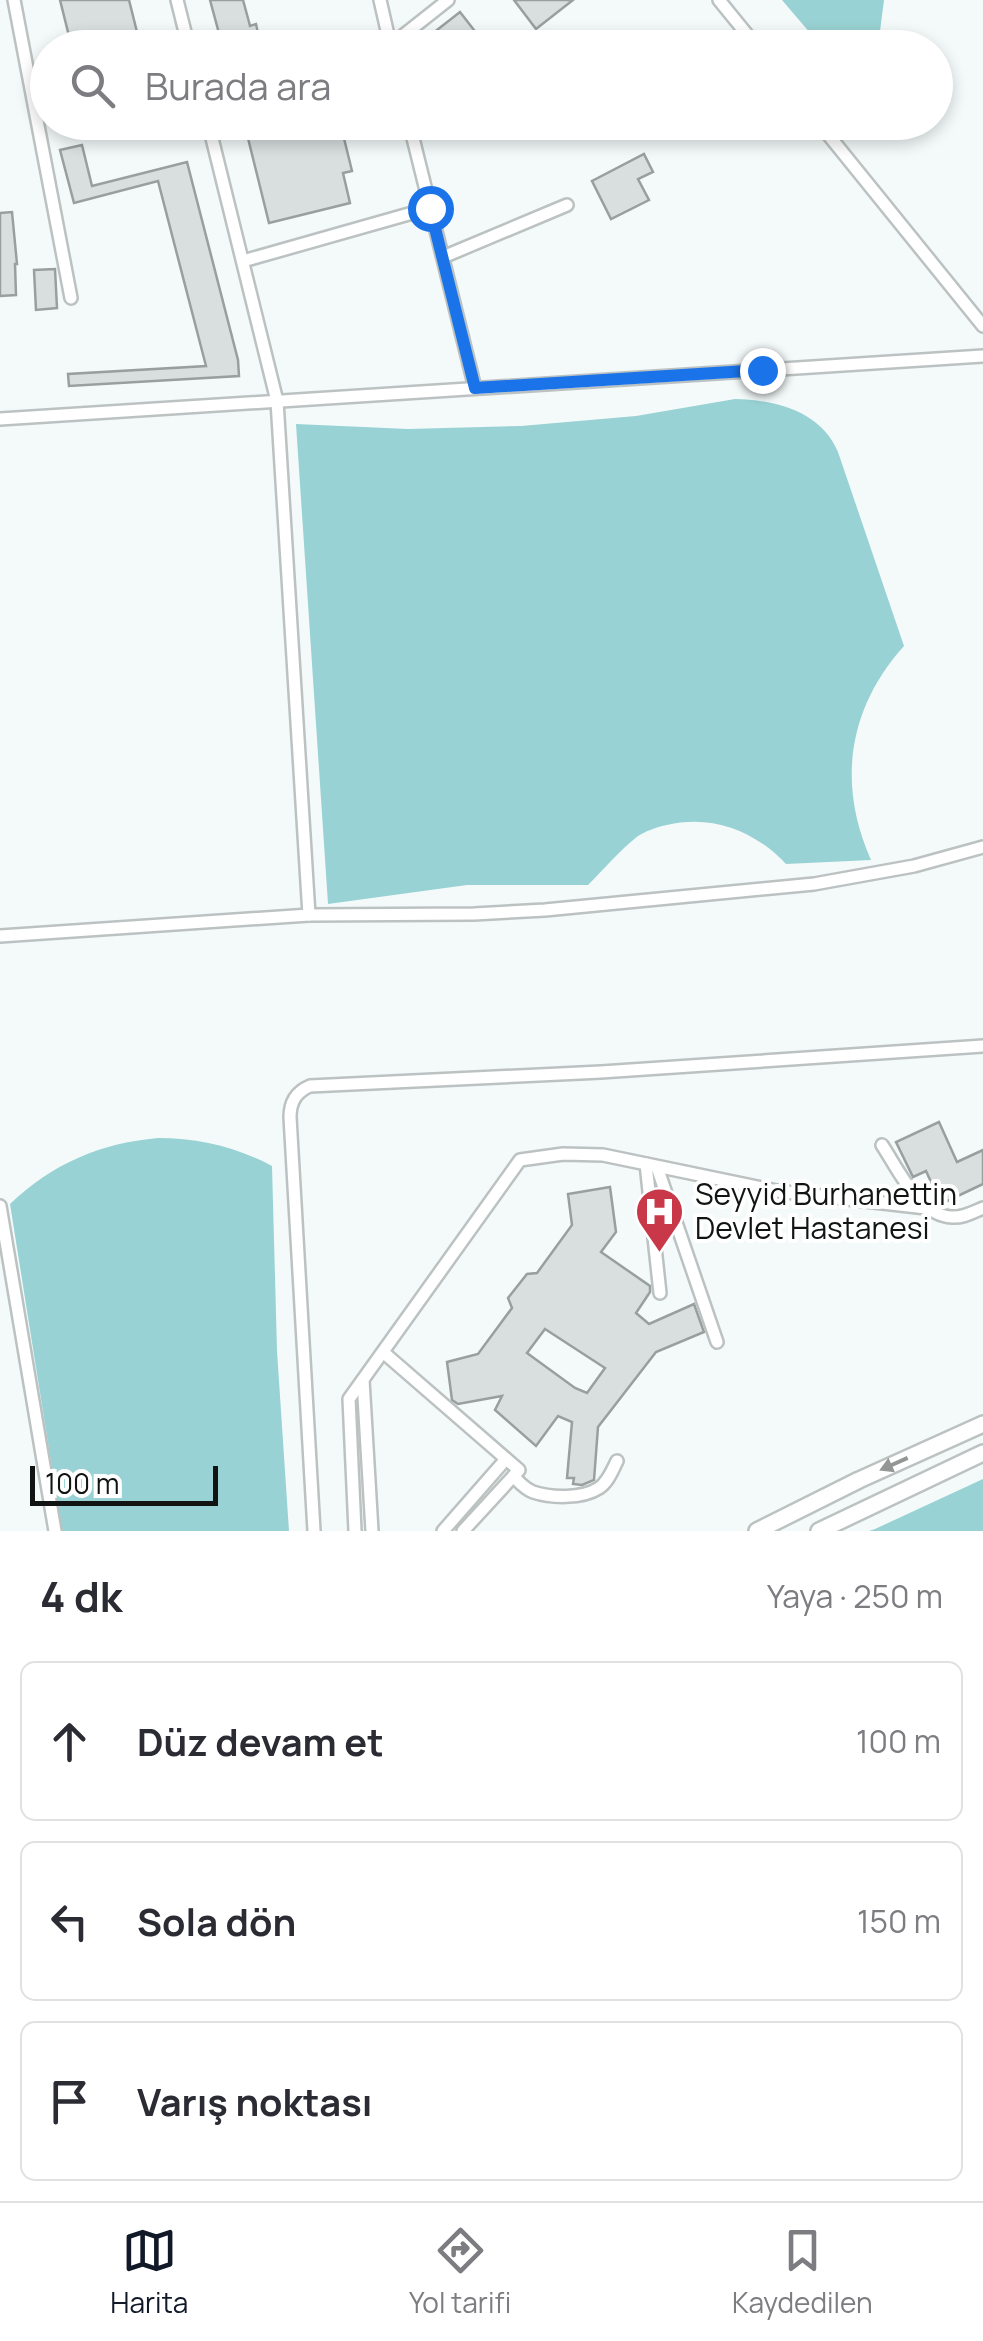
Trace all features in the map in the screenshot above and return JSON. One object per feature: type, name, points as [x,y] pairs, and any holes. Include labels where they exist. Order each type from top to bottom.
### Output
[{"type":"street","points":[[14,0],[30,84]]},
{"type":"street","points":[[177,0],[184,30]]},
{"type":"street","points":[[380,0],[385,30]]},
{"type":"street","points":[[410,30],[448,0]]},
{"type":"street","points":[[719,0],[743,30]]},
{"type":"street","points":[[41,140],[71,298]]},
{"type":"street","points":[[212,140],[277,401],[309,915]]},
{"type":"street","points":[[414,140],[475,388]]},
{"type":"street","points":[[833,140],[983,326]]},
{"type":"street","points":[[442,257],[567,205]]},
{"type":"street","points":[[243,262],[430,208]]},
{"type":"street","points":[[0,419],[983,356]]},
{"type":"street","points":[[0,936],[309,915],[510,912],[778,888],[902,869],[983,847]]},
{"type":"street","points":[[314,1531],[290,1117],[292,1102],[304,1088],[983,1046]]},
{"type":"street","points":[[882,1145],[926,1208]]},
{"type":"street","points":[[356,1531],[350,1399],[520,1160],[584,1154],[621,1158],[777,1191],[926,1208],[951,1218],[983,1208]]},
{"type":"street","points":[[652,1165],[660,1293]]},
{"type":"street","points":[[652,1165],[717,1342]]},
{"type":"street","points":[[0,1206],[55,1531]]},
{"type":"street","points":[[383,1352],[519,1470],[463,1531]]},
{"type":"street","points":[[363,1380],[372,1531]]},
{"type":"street","points":[[757,1531],[983,1424]]},
{"type":"street","points":[[818,1531],[982,1457]]},
{"type":"street","points":[[443,1531],[506,1459]]},
{"type":"street","points":[[514,1476],[535,1492],[576,1495],[598,1488],[617,1461]]},
{"type":"shaded area","points":[[782,0],[884,0],[880,30],[808,30]]},
{"type":"shaded area","points":[[735,399],[781,405],[808,417],[830,438],[904,646],[870,695],[854,748],[854,803],[871,860],[786,864],[747,834],[716,824],[684,822],[638,836],[588,885],[467,885],[328,904],[296,424],[408,429],[521,426],[636,416]]},
{"type":"shaded area","points":[[158,1138],[217,1145],[272,1166],[277,1351],[289,1531],[62,1531],[10,1204],[43,1178],[78,1158],[116,1145]]},
{"type":"shaded area","points":[[983,1479],[983,1531],[869,1531],[875,1529]]},
{"type":"building","points":[[60,0],[129,0],[136,30],[68,30]]},
{"type":"building","points":[[210,0],[243,0],[250,26],[256,24],[257,30],[218,30]]},
{"type":"building","points":[[514,0],[573,0],[536,29]]},
{"type":"building","points":[[460,12],[474,30],[437,30]]},
{"type":"building","points":[[248,140],[344,140],[352,171],[343,173],[350,203],[269,223]]},
{"type":"building","points":[[82,145],[92,186],[187,162],[239,376],[69,386],[68,374],[206,366],[158,181],[74,203],[60,150]]},
{"type":"building","points":[[644,154],[653,172],[638,179],[649,200],[611,219],[592,181]]},
{"type":"building","points":[[12,212],[16,295],[0,296],[0,213]]},
{"type":"building","points":[[55,269],[57,308],[36,310],[34,270]]},
{"type":"building","points":[[939,1122],[957,1162],[983,1150],[983,1184],[941,1204],[926,1171],[913,1177],[896,1142]]},
{"type":"building","points":[[610,1187],[616,1232],[601,1252],[650,1286],[636,1313],[649,1324],[694,1304],[704,1332],[656,1352],[598,1427],[594,1480],[582,1485],[567,1478],[572,1422],[558,1416],[536,1446],[495,1410],[502,1396],[458,1404],[452,1400],[447,1362],[478,1354],[512,1308],[508,1298],[527,1274],[537,1273],[572,1225],[568,1194]],"holes":[[[545,1329],[605,1368],[587,1393],[527,1353]]]},
{"type":"place","name":"Seyyid Burhanettin Devlet Hastanesi","points":[[660,1254]]},
{"type":"route","points":[[430,208],[475,388],[762,370]]}]
